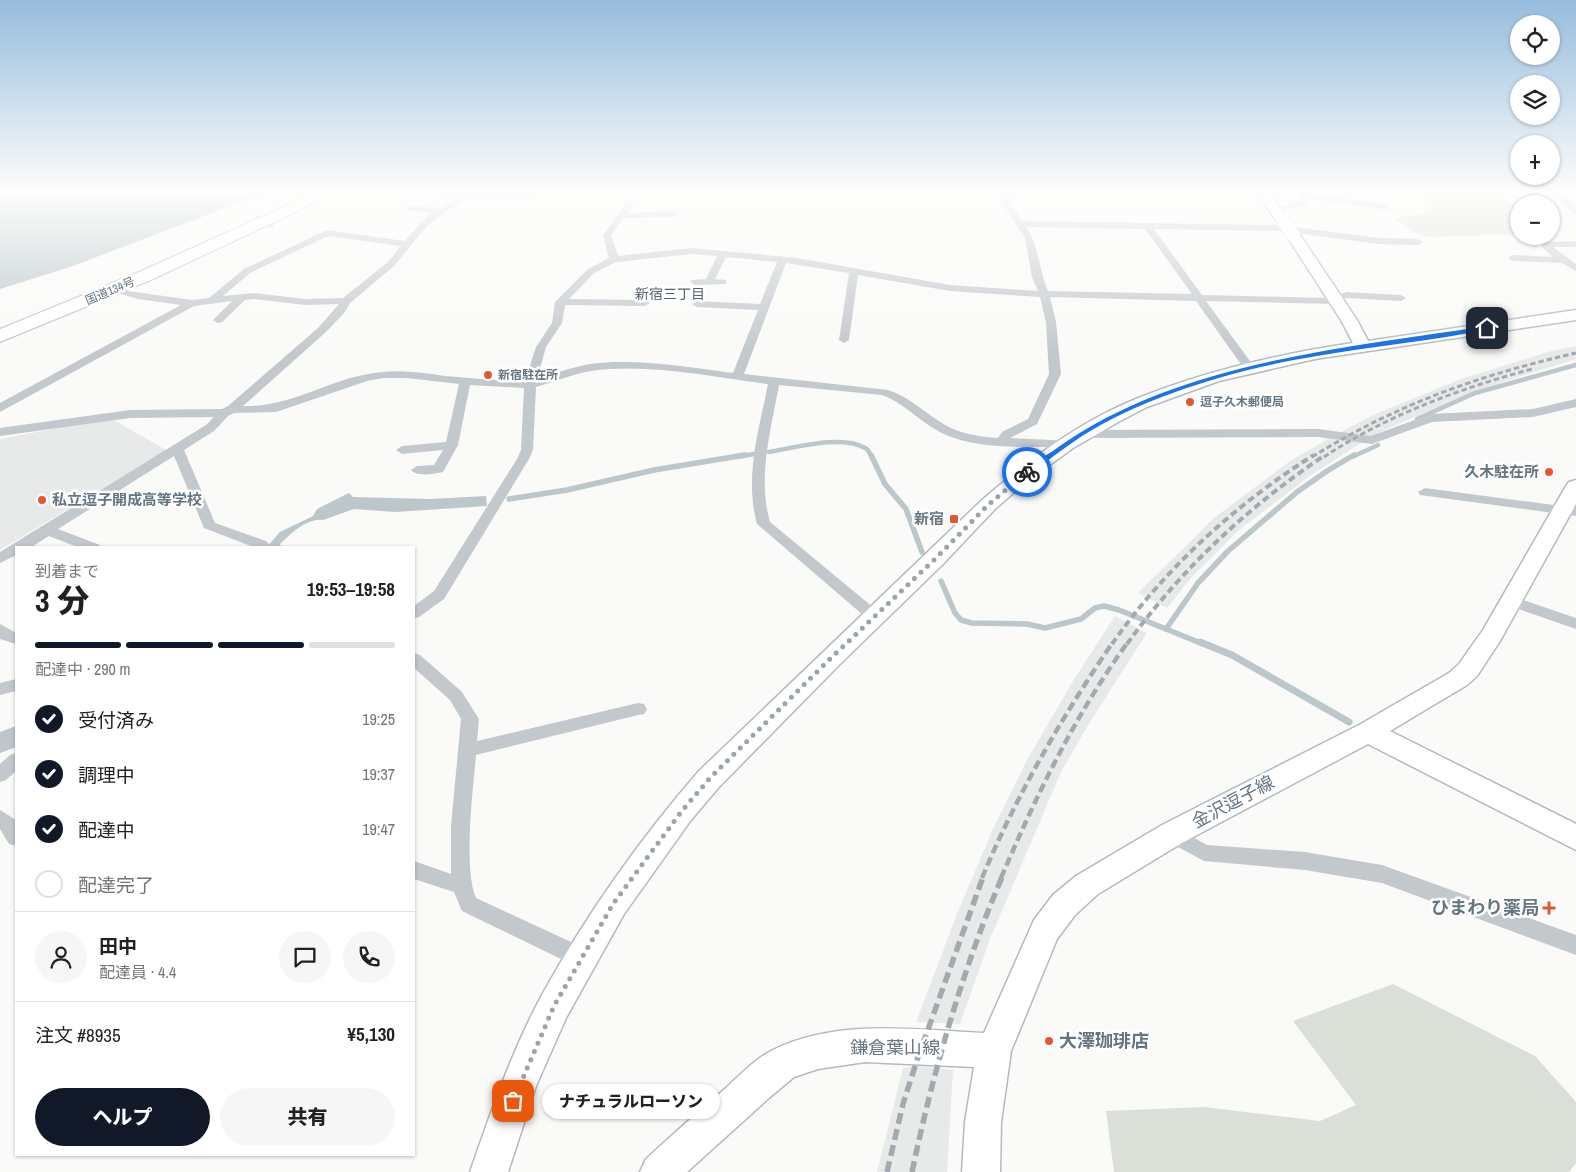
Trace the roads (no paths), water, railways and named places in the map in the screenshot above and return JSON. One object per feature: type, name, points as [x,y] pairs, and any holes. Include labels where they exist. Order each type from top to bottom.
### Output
[{"type":"highway","name":"国道134号","points":[[0,336],[145,276],[215,244]]},
{"type":"main road","points":[[1299,244],[1334,300],[1349,320],[1362,346]]},
{"type":"main road","points":[[489,1172],[519,1084],[554,1006],[613,904],[681,812],[710,778],[768,720],[1018,479],[1073,439],[1142,404],[1214,377],[1249,368],[1362,346],[1576,315]]},
{"type":"main road","name":"金沢逗子線","points":[[981,1172],[983,1122],[994,1051],[1045,930],[1064,905],[1087,885],[1172,834],[1368,732],[1458,679],[1468,670],[1492,635],[1570,510],[1576,486]]},
{"type":"main road","points":[[1368,732],[1576,838]]},
{"type":"main road","name":"鎌倉葉山線","points":[[659,1172],[757,1084],[784,1063],[818,1052],[865,1046],[994,1051]]},
{"type":"street","points":[[212,301],[247,271],[304,244]]},
{"type":"street","points":[[20,546],[210,428],[322,330],[346,302],[391,264],[406,244]]},
{"type":"street","points":[[610,244],[614,258]]},
{"type":"street","points":[[1002,441],[1006,435],[1033,421],[1056,374],[1052,322],[1045,295],[1037,277],[1030,244]]},
{"type":"street","points":[[1160,244],[1249,368]]},
{"type":"street","points":[[1546,244],[1562,260],[1576,268]]},
{"type":"street","points":[[415,612],[440,595],[520,465],[526,450],[530,385],[541,347],[557,323],[560,302],[591,271],[614,258],[672,252],[723,254],[782,260],[950,288],[1045,295],[1334,300],[1347,295],[1401,298]]},
{"type":"street","points":[[709,282],[723,254]]},
{"type":"street","points":[[1513,258],[1562,260]]},
{"type":"street","points":[[737,377],[782,260]]},
{"type":"street","points":[[844,340],[854,271]]},
{"type":"street","points":[[695,282],[723,282]]},
{"type":"street","points":[[124,292],[138,296],[192,303],[253,296],[305,302],[346,302]]},
{"type":"street","points":[[218,320],[242,297]]},
{"type":"street","points":[[560,302],[645,303]]},
{"type":"street","points":[[0,408],[63,375],[116,342],[192,303]]},
{"type":"street","points":[[697,304],[764,307]]},
{"type":"street","points":[[0,432],[130,414],[276,408],[365,378],[383,376],[407,375],[530,385],[588,368],[617,365],[654,366],[774,382],[884,392],[896,396],[949,432],[966,437],[1002,441],[1073,439],[1140,432],[1310,433],[1372,440],[1431,418],[1534,413],[1576,403]]},
{"type":"street","points":[[417,470],[438,468],[452,445],[465,381]]},
{"type":"street","points":[[774,382],[757,486],[759,511],[764,524],[875,617]]},
{"type":"street","points":[[402,450],[452,445]]},
{"type":"street","points":[[177,448],[209,525],[263,546]]},
{"type":"street","points":[[1425,492],[1570,510]]},
{"type":"street","points":[[47,530],[90,546]]},
{"type":"street","points":[[0,558],[15,549]]},
{"type":"street","points":[[1512,601],[1576,624]]},
{"type":"street","points":[[0,629],[5,635],[15,639]]},
{"type":"street","points":[[415,660],[456,696],[470,718],[461,826],[461,886],[469,904],[567,951],[583,956]]},
{"type":"street","points":[[0,689],[15,685]]},
{"type":"street","points":[[468,750],[638,709]]},
{"type":"street","points":[[0,775],[15,761]]},
{"type":"street","points":[[0,818],[10,826],[15,836]]},
{"type":"street","points":[[1172,834],[1204,853],[1305,861],[1382,874],[1576,945]]},
{"type":"street","points":[[415,870],[461,886]]},
{"type":"waterway","points":[[1417,419],[1475,393],[1576,365]]},
{"type":"waterway","points":[[769,452],[818,443],[844,442],[855,444],[868,450],[872,457]]},
{"type":"waterway","points":[[1352,457],[1378,445]]},
{"type":"waterway","points":[[737,457],[754,454]]},
{"type":"waterway","points":[[509,499],[567,490],[654,470],[745,455]]},
{"type":"waterway","points":[[1166,629],[1198,583],[1228,551],[1297,492],[1354,455]]},
{"type":"waterway","points":[[872,457],[885,484],[906,509],[922,552]]},
{"type":"waterway","points":[[941,581],[955,613],[961,620],[972,623],[1027,624],[1045,628],[1081,619],[1095,608],[1104,606],[1119,610],[1203,644]]},
{"type":"waterway","points":[[1200,642],[1232,655],[1349,722]]},
{"type":"railway","points":[[1312,457],[1376,421],[1440,393],[1506,371],[1576,353]]},
{"type":"railway","points":[[1324,457],[1398,416],[1451,394],[1532,369]]},
{"type":"railway","points":[[1112,644],[1155,589],[1204,539],[1257,495],[1314,455]]},
{"type":"railway","points":[[1127,644],[1170,590],[1218,540],[1269,496],[1325,455]]},
{"type":"railway","points":[[982,878],[1025,786],[1058,727],[1113,642]]},
{"type":"railway","points":[[1001,878],[1028,817],[1074,727],[1128,642]]},
{"type":"railway","points":[[887,1172],[903,1104],[917,1060],[983,877]]},
{"type":"railway","points":[[912,1172],[929,1097],[961,985],[1002,877]]},
{"type":"place","name":"新宿駐在所","points":[[488,375]]},
{"type":"place","name":"逗子久木郵便局","points":[[1190,402]]},
{"type":"place","name":"久木駐在所","points":[[1549,472]]},
{"type":"place","name":"私立逗子開成高等学校","points":[[42,500]]},
{"type":"place","name":"新宿","points":[[954,519]]},
{"type":"place","name":"ひまわり薬局","points":[[1549,908]]},
{"type":"place","name":"大澤珈琲店","points":[[1049,1041]]},
{"type":"place","name":"ナチュラルローソン","points":[[513,1101]]},
{"type":"district","name":"新宿三丁目","points":[[670,294]]}]
